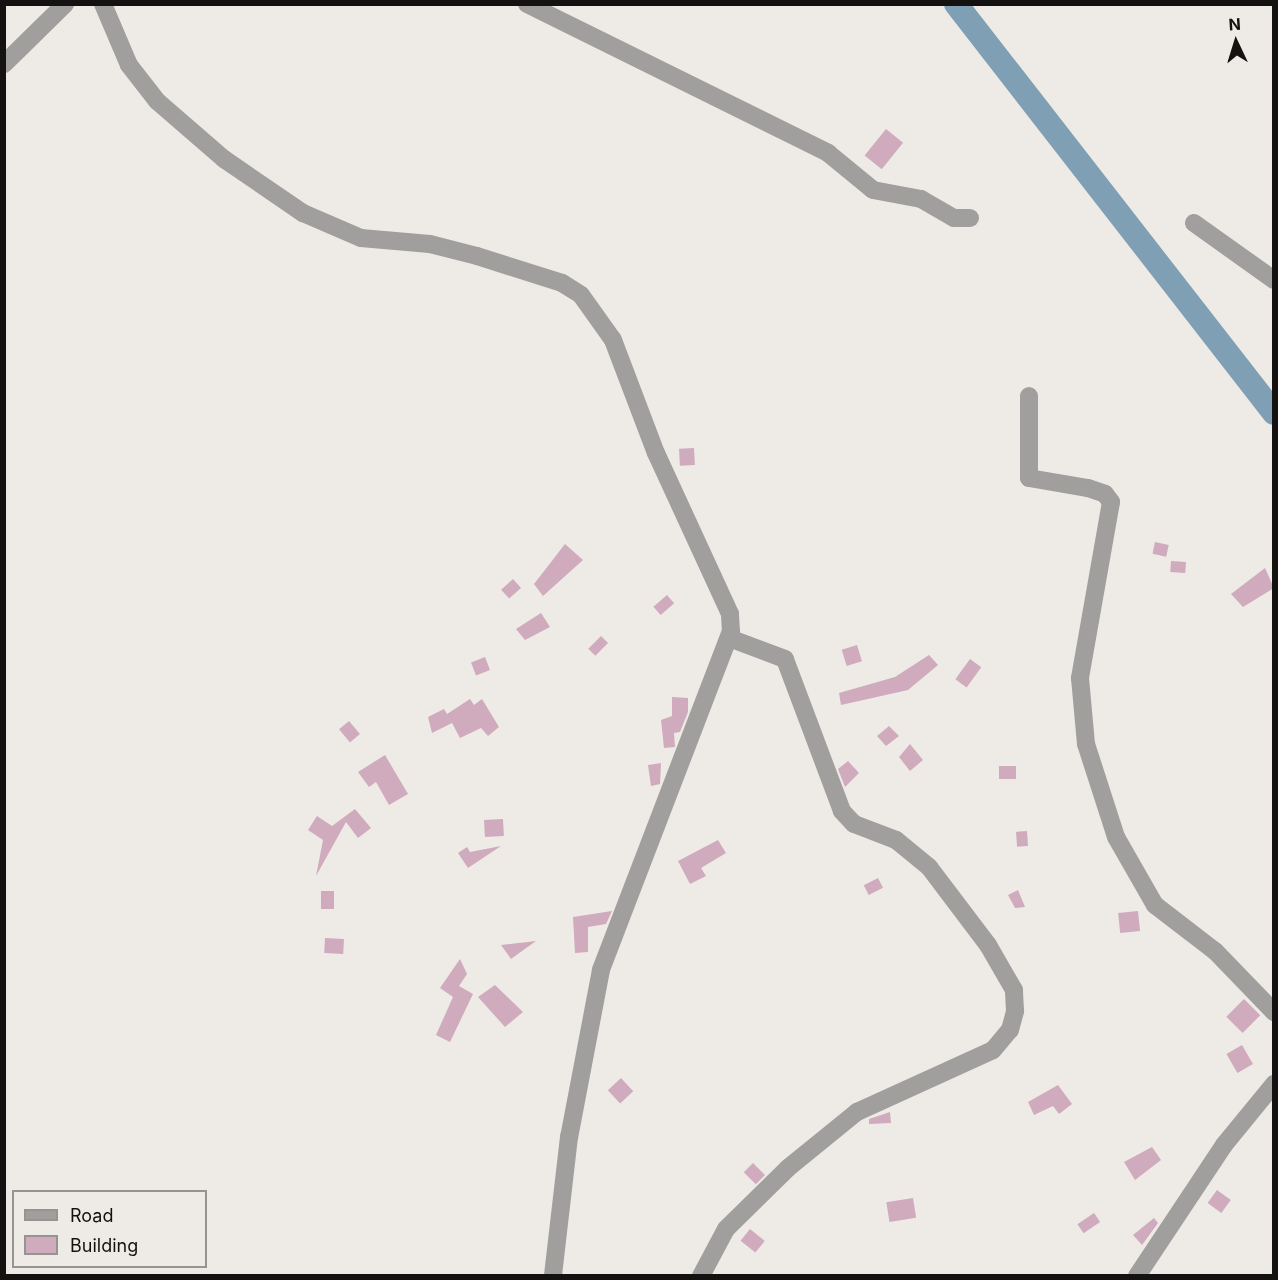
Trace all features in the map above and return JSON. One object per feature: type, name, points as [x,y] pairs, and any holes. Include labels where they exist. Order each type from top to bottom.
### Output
[{"type":"street","points":[[4,64],[65,4]]},
{"type":"street","points":[[103,4],[129,65],[157,101],[224,159],[303,213],[361,238],[430,244],[477,256],[562,283],[581,295],[612,340],[656,453],[730,614],[729,638],[606,950],[569,1137],[553,1275]]},
{"type":"street","points":[[527,4],[828,153],[873,190],[921,199],[954,218],[970,219]]},
{"type":"street","points":[[1194,223],[1274,280]]},
{"type":"street","points":[[1029,396],[1029,478],[1088,488],[1105,494],[1111,502],[1080,678],[1086,744],[1116,837],[1155,905],[1215,951],[1274,1012]]},
{"type":"street","points":[[701,1275],[726,1229],[788,1168],[857,1112],[993,1050],[1010,1030],[1015,1011],[1014,990],[988,945],[929,867],[896,840],[854,824],[842,812],[785,659],[729,638]]},
{"type":"street","points":[[1137,1275],[1224,1145],[1274,1084]]},
{"type":"building","points":[[886,129],[903,143],[882,169],[865,155]]},
{"type":"building","points":[[694,448],[695,465],[680,466],[679,449]]},
{"type":"building","points":[[1155,542],[1169,545],[1166,557],[1153,554]]},
{"type":"building","points":[[565,544],[583,560],[543,596],[534,584]]},
{"type":"building","points":[[1171,561],[1186,562],[1185,573],[1170,572]]},
{"type":"building","points":[[1265,568],[1274,588],[1243,607],[1231,594]]},
{"type":"building","points":[[513,579],[521,588],[509,599],[501,590]]},
{"type":"building","points":[[667,595],[674,603],[661,615],[653,607]]},
{"type":"building","points":[[541,613],[550,627],[525,640],[516,629]]},
{"type":"building","points":[[601,636],[608,643],[595,656],[588,649]]},
{"type":"building","points":[[857,645],[862,661],[847,666],[842,650]]},
{"type":"building","points":[[929,655],[938,665],[908,690],[841,705],[839,693],[895,677]]},
{"type":"building","points":[[485,657],[490,670],[476,675],[471,662]]},
{"type":"building","points":[[970,659],[981,667],[967,687],[955,679]]},
{"type":"building","points":[[672,697],[688,698],[688,712],[680,732],[674,733],[675,747],[664,748],[661,720],[672,716]]},
{"type":"building","points":[[470,699],[474,705],[482,699],[499,727],[488,736],[481,728],[460,738],[452,723],[432,733],[428,717],[444,709],[447,714]]},
{"type":"building","points":[[349,721],[360,734],[350,742],[339,729]]},
{"type":"building","points":[[889,726],[899,736],[886,746],[877,736]]},
{"type":"building","points":[[910,744],[923,760],[910,771],[899,757]]},
{"type":"building","points":[[385,755],[408,794],[389,805],[376,782],[369,787],[358,772]]},
{"type":"building","points":[[848,761],[859,773],[845,787],[838,769]]},
{"type":"building","points":[[661,763],[660,784],[651,786],[648,765]]},
{"type":"building","points":[[999,766],[1016,766],[1016,779],[999,779]]},
{"type":"building","points":[[355,809],[371,828],[358,838],[346,822],[316,876],[323,840],[308,830],[317,816],[332,826]]},
{"type":"building","points":[[503,819],[504,836],[485,837],[484,820]]},
{"type":"building","points":[[1027,831],[1028,846],[1017,847],[1016,832]]},
{"type":"building","points":[[718,840],[726,853],[701,868],[706,876],[690,884],[678,861]]},
{"type":"building","points":[[501,846],[468,868],[458,853],[467,847],[470,852]]},
{"type":"building","points":[[878,878],[883,888],[869,895],[864,885]]},
{"type":"building","points":[[1018,890],[1025,907],[1015,908],[1008,895]]},
{"type":"building","points":[[321,891],[334,891],[334,909],[321,909]]},
{"type":"building","points":[[612,911],[606,924],[588,927],[588,952],[575,953],[573,917]]},
{"type":"building","points":[[1138,911],[1140,931],[1120,933],[1118,913]]},
{"type":"building","points":[[325,938],[344,939],[343,954],[324,953]]},
{"type":"building","points":[[536,941],[511,959],[501,945]]},
{"type":"building","points":[[460,959],[467,974],[459,986],[473,994],[450,1042],[436,1035],[453,997],[440,988]]},
{"type":"building","points":[[495,985],[523,1012],[505,1027],[478,997]]},
{"type":"building","points":[[1244,999],[1260,1015],[1243,1033],[1226,1017]]},
{"type":"building","points":[[1242,1045],[1253,1064],[1237,1073],[1226,1054]]},
{"type":"building","points":[[621,1078],[633,1091],[620,1103],[608,1090]]},
{"type":"building","points":[[1058,1085],[1072,1104],[1059,1114],[1053,1106],[1034,1115],[1028,1102]]},
{"type":"building","points":[[890,1112],[891,1123],[869,1124],[869,1119]]},
{"type":"building","points":[[1152,1147],[1161,1160],[1135,1180],[1124,1162]]},
{"type":"building","points":[[753,1163],[765,1175],[756,1184],[744,1172]]},
{"type":"building","points":[[1217,1190],[1231,1200],[1221,1213],[1208,1203]]},
{"type":"building","points":[[913,1198],[916,1218],[889,1222],[886,1202]]},
{"type":"building","points":[[1094,1213],[1100,1222],[1084,1233],[1077,1224]]},
{"type":"building","points":[[1154,1218],[1158,1223],[1142,1245],[1133,1235]]},
{"type":"building","points":[[750,1229],[765,1241],[755,1253],[741,1241]]},
{"type":"waterway","points":[[956,4],[1274,413]]}]
